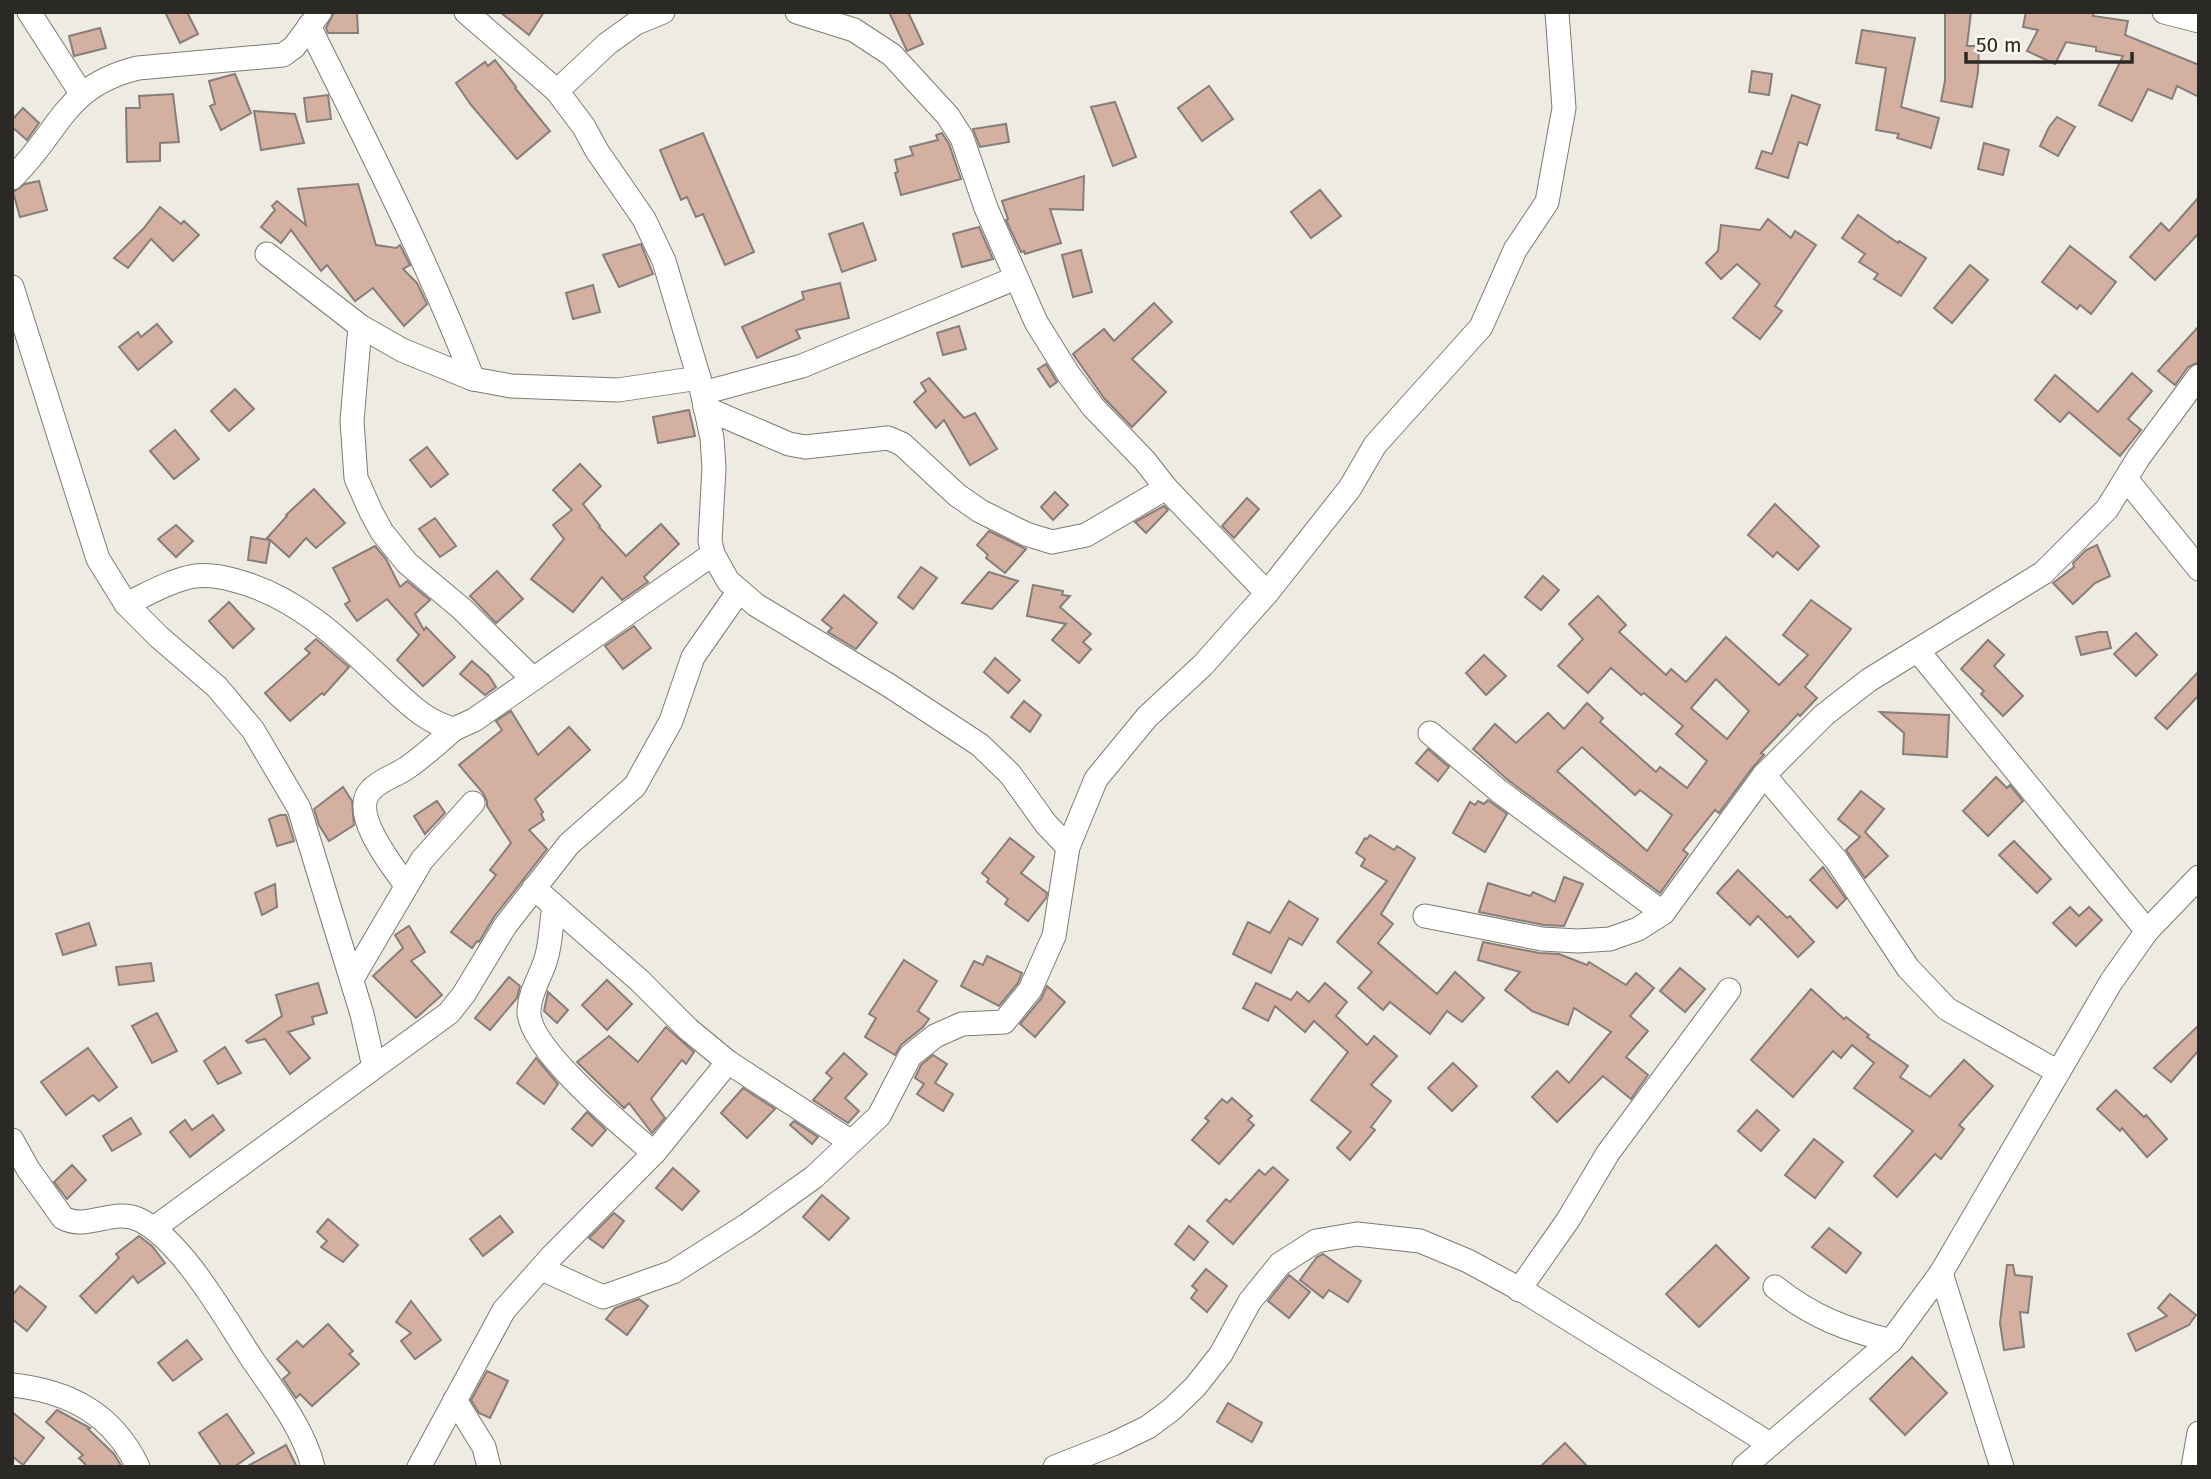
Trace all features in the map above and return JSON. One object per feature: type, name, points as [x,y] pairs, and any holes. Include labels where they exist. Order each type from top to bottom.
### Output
[{"type":"street","points":[[29,12],[81,93]]},
{"type":"street","points":[[557,91],[607,44],[636,23],[663,12]]},
{"type":"street","points":[[797,12],[854,30],[892,55],[948,116],[962,138],[986,208],[1036,322],[1069,375],[1093,407],[1145,461],[1166,488],[1267,593]]},
{"type":"street","points":[[542,1269],[603,1297],[673,1272],[747,1225],[814,1177],[879,1116],[910,1056],[935,1036],[962,1024],[1004,1022],[1030,990],[1054,936],[1068,847],[1096,779],[1147,717],[1203,665],[1267,593],[1350,488],[1375,445],[1481,327],[1516,250],[1548,202],[1564,108],[1557,12]]},
{"type":"street","points":[[2164,12],[2199,21]]},
{"type":"street","points":[[478,16],[557,91],[644,219],[664,261],[702,393],[712,438],[714,458],[710,530],[713,554],[728,581],[756,605],[890,686],[979,745],[1010,774],[1046,824],[1068,847]]},
{"type":"street","points":[[12,178],[81,93],[115,74],[138,68],[283,55],[294,47],[315,19],[446,312],[473,379]]},
{"type":"street","points":[[267,254],[360,326],[402,350],[473,379],[511,386],[702,393],[802,366],[1016,278]]},
{"type":"street","points":[[12,287],[98,559],[126,604],[159,637],[217,687],[253,730],[299,808],[352,979],[374,1067]]},
{"type":"street","points":[[360,326],[352,421],[356,478],[371,512],[382,532],[407,563],[462,608],[533,678]]},
{"type":"street","points":[[1425,916],[1542,939],[1577,941],[1610,939],[1638,929],[1663,913],[1765,775],[1824,715],[1870,680],[2043,573],[2107,509],[2139,457],[2199,376]]},
{"type":"street","points":[[702,393],[789,444],[805,447],[888,438],[902,444],[957,495],[980,511],[1026,534],[1052,542],[1086,535],[1166,488]]},
{"type":"street","points":[[2127,480],[2199,569]]},
{"type":"street","points":[[406,886],[385,856],[365,816],[365,798],[369,791],[384,779],[406,769],[454,729],[474,720],[713,554]]},
{"type":"street","points":[[126,604],[171,583],[195,576],[219,576],[261,587],[294,604],[329,630],[414,710],[438,725],[454,729]]},
{"type":"street","points":[[154,1228],[449,1013],[464,994],[505,926],[569,844],[635,786],[671,721],[693,657],[739,591]]},
{"type":"street","points":[[1918,651],[2147,931]]},
{"type":"street","points":[[1430,733],[1499,791],[1663,913]]},
{"type":"street","points":[[1765,775],[1837,861],[1908,968],[1947,1009],[2058,1072]]},
{"type":"street","points":[[352,979],[406,886],[436,843],[473,803]]},
{"type":"street","points":[[1744,1467],[1891,1341],[1941,1273],[2111,982],[2147,931],[2199,877]]},
{"type":"street","points":[[534,888],[640,981],[688,1029],[728,1062],[851,1143]]},
{"type":"street","points":[[554,906],[547,958],[528,1012],[532,1024],[543,1045],[560,1066],[603,1109],[654,1153]]},
{"type":"street","points":[[1519,1290],[1568,1220],[1608,1153],[1729,990]]},
{"type":"street","points":[[419,1467],[504,1310],[654,1153],[728,1062]]},
{"type":"street","points":[[12,1140],[27,1169],[63,1218],[80,1223],[123,1215],[137,1218],[154,1228],[179,1254],[217,1306],[303,1437],[313,1467]]},
{"type":"street","points":[[1055,1467],[1148,1427],[1171,1410],[1195,1387],[1221,1354],[1250,1301],[1280,1264],[1316,1241],[1357,1234],[1420,1241],[1468,1262],[1519,1290],[1770,1444]]},
{"type":"street","points":[[1941,1273],[2001,1467]]},
{"type":"street","points":[[1775,1287],[1821,1318],[1843,1328],[1891,1341]]},
{"type":"street","points":[[12,1385],[64,1395],[89,1408],[111,1426],[129,1447],[138,1467]]},
{"type":"street","points":[[455,1400],[484,1447],[489,1467]]},
{"type":"street","points":[[2193,1467],[2199,1433]]},
{"type":"building","points":[[165,12],[187,12],[198,34],[180,43]]},
{"type":"building","points":[[334,12],[357,12],[358,33],[328,33],[326,28]]},
{"type":"building","points":[[500,12],[544,12],[529,35]]},
{"type":"building","points":[[889,12],[908,12],[923,44],[907,51]]},
{"type":"building","points":[[1945,12],[1971,12],[1967,46],[1979,46],[1972,107],[1941,101],[1945,81]]},
{"type":"building","points":[[2026,12],[2093,12],[2093,16],[2128,21],[2125,35],[2199,65],[2199,97],[2177,86],[2172,99],[2148,89],[2132,121],[2099,105],[2123,56],[2096,51],[2096,47],[2066,42],[2055,64],[2027,51],[2038,30],[2023,27]]},
{"type":"building","points":[[100,28],[106,48],[74,56],[69,36]]},
{"type":"building","points":[[1862,30],[1915,38],[1901,107],[1939,118],[1931,148],[1897,138],[1899,134],[1876,130],[1886,68],[1856,63]]},
{"type":"building","points":[[495,60],[550,131],[517,159],[456,83],[485,62],[488,66]]},
{"type":"building","points":[[1752,71],[1772,74],[1769,95],[1749,92]]},
{"type":"building","points":[[235,74],[251,113],[221,130],[210,106],[215,104],[209,81]]},
{"type":"building","points":[[1209,86],[1233,119],[1202,141],[1178,108]]},
{"type":"building","points":[[173,94],[179,142],[160,143],[160,161],[127,162],[126,108],[140,108],[139,96]]},
{"type":"building","points":[[328,95],[331,119],[307,122],[304,98]]},
{"type":"building","points":[[1792,95],[1820,105],[1807,145],[1799,142],[1788,178],[1756,168],[1762,151],[1772,154]]},
{"type":"building","points":[[1115,102],[1136,157],[1113,166],[1091,107]]},
{"type":"building","points":[[23,108],[39,123],[27,140],[12,127],[12,120]]},
{"type":"building","points":[[254,111],[295,114],[304,143],[261,150]]},
{"type":"building","points":[[2057,117],[2075,127],[2058,156],[2040,146]]},
{"type":"building","points":[[1006,124],[1009,142],[980,147],[973,129]]},
{"type":"building","points":[[703,133],[754,252],[725,265],[703,214],[696,217],[687,197],[681,200],[660,150]]},
{"type":"building","points":[[942,133],[949,144],[961,179],[901,195],[895,173],[898,172],[895,160],[913,155],[910,147],[938,140],[936,135]]},
{"type":"building","points":[[1984,143],[2009,150],[2003,175],[1978,169]]},
{"type":"building","points":[[1084,176],[1083,210],[1050,209],[1061,243],[1025,254],[1024,251],[1021,252],[1006,220],[1008,219],[1002,201]]},
{"type":"building","points":[[39,181],[47,210],[20,217],[13,192],[25,184]]},
{"type":"building","points":[[358,184],[376,245],[396,248],[400,245],[410,265],[403,269],[417,283],[427,304],[404,326],[373,288],[355,301],[327,265],[321,271],[291,230],[281,243],[261,227],[275,210],[272,206],[277,201],[306,225],[298,189]]},
{"type":"building","points":[[1320,190],[1341,216],[1311,238],[1291,212]]},
{"type":"building","points":[[2199,197],[2199,233],[2155,280],[2130,257],[2161,223],[2169,231]]},
{"type":"building","points":[[160,207],[181,224],[184,221],[199,235],[173,261],[151,239],[128,268],[114,258],[144,228]]},
{"type":"building","points":[[1858,215],[1898,243],[1899,241],[1926,258],[1901,296],[1874,279],[1878,274],[1859,262],[1865,254],[1842,238]]},
{"type":"building","points":[[1768,219],[1791,238],[1795,231],[1816,245],[1775,306],[1782,311],[1760,339],[1733,318],[1760,284],[1737,264],[1721,279],[1706,263],[1718,251],[1721,225],[1760,230]]},
{"type":"building","points":[[863,223],[876,260],[842,272],[829,234]]},
{"type":"building","points":[[979,227],[993,259],[962,267],[953,234]]},
{"type":"building","points":[[641,244],[653,274],[619,287],[603,255]]},
{"type":"building","points":[[2070,246],[2116,282],[2091,314],[2080,305],[2077,309],[2042,282]]},
{"type":"building","points":[[1081,250],[1092,292],[1073,297],[1062,255]]},
{"type":"building","points":[[1970,265],[1988,280],[1952,323],[1934,308]]},
{"type":"building","points":[[840,283],[849,318],[796,330],[800,338],[757,358],[742,327],[804,299],[802,292]]},
{"type":"building","points":[[593,285],[600,312],[573,319],[566,293]]},
{"type":"building","points":[[1154,303],[1172,322],[1132,359],[1166,392],[1132,427],[1104,398],[1073,354],[1104,329],[1114,341]]},
{"type":"building","points":[[157,324],[172,342],[138,370],[119,347],[138,332],[141,337]]},
{"type":"building","points":[[959,326],[966,349],[943,355],[937,333]]},
{"type":"building","points":[[2199,326],[2199,362],[2188,367],[2175,385],[2158,371]]},
{"type":"building","points":[[1046,364],[1057,382],[1050,387],[1038,369]]},
{"type":"building","points":[[2132,373],[2152,391],[2128,419],[2141,430],[2120,456],[2069,412],[2060,422],[2035,400],[2055,375],[2098,412]]},
{"type":"building","points":[[929,378],[964,418],[975,413],[997,449],[970,465],[944,420],[936,428],[914,402],[926,391],[921,383]]},
{"type":"building","points":[[235,389],[254,409],[229,431],[211,411]]},
{"type":"building","points":[[689,410],[695,436],[658,443],[653,417]]},
{"type":"building","points":[[175,430],[199,459],[174,479],[150,451]]},
{"type":"building","points":[[427,447],[448,474],[431,487],[410,460]]},
{"type":"building","points":[[580,464],[601,486],[583,504],[599,527],[626,556],[661,524],[679,544],[644,577],[648,582],[622,600],[602,577],[573,612],[531,579],[564,539],[553,525],[572,510],[553,490]]},
{"type":"building","points":[[314,489],[345,523],[316,548],[306,538],[289,557],[270,540],[266,563],[248,560],[251,537],[269,540],[267,538],[286,515]]},
{"type":"building","points":[[1055,492],[1068,505],[1053,520],[1041,507]]},
{"type":"building","points":[[1247,498],[1259,509],[1234,538],[1222,526]]},
{"type":"building","points":[[1775,504],[1819,546],[1798,570],[1777,552],[1773,557],[1748,535]]},
{"type":"building","points":[[1164,506],[1168,510],[1146,533],[1135,522]]},
{"type":"building","points":[[435,518],[456,546],[440,557],[419,529]]},
{"type":"building","points":[[176,525],[193,541],[176,557],[158,539]]},
{"type":"building","points":[[989,531],[1026,549],[1005,573],[986,558],[988,555],[977,545]]},
{"type":"building","points":[[2097,545],[2110,576],[2095,583],[2073,604],[2053,583],[2074,567],[2073,563],[2086,550]]},
{"type":"building","points":[[375,546],[386,559],[400,587],[407,581],[430,600],[415,614],[424,630],[426,627],[455,657],[423,686],[397,660],[420,634],[387,599],[357,621],[345,604],[350,601],[333,568]]},
{"type":"building","points":[[921,567],[937,578],[913,609],[898,597]]},
{"type":"building","points":[[497,571],[523,599],[496,623],[470,596]]},
{"type":"building","points":[[989,572],[1018,581],[992,609],[962,603]]},
{"type":"building","points":[[1543,576],[1559,590],[1541,610],[1525,597]]},
{"type":"building","points":[[1033,585],[1063,591],[1062,595],[1070,596],[1060,607],[1091,634],[1083,642],[1091,649],[1079,663],[1052,640],[1066,624],[1027,616]]},
{"type":"building","points":[[844,595],[877,623],[856,649],[828,632],[832,628],[822,620]]},
{"type":"building","points":[[1598,596],[1626,625],[1619,632],[1666,675],[1671,669],[1686,682],[1726,637],[1779,685],[1808,655],[1783,635],[1811,600],[1851,629],[1805,687],[1817,698],[1761,753],[1764,755],[1719,813],[1715,810],[1683,850],[1688,854],[1660,893],[1508,780],[1473,749],[1495,724],[1516,743],[1548,713],[1564,729],[1587,703],[1603,718],[1600,722],[1656,772],[1660,767],[1687,788],[1707,761],[1676,734],[1683,726],[1644,693],[1641,695],[1611,668],[1588,693],[1558,666],[1583,639],[1569,624]],"holes":[[[1716,679],[1749,711],[1727,739],[1691,708]],[[1582,747],[1635,795],[1640,790],[1672,815],[1647,851],[1557,771]]]},
{"type":"building","points":[[229,602],[254,629],[233,648],[209,621]]},
{"type":"building","points":[[634,626],[651,648],[623,669],[605,646]]},
{"type":"building","points":[[2107,632],[2111,648],[2081,655],[2076,637]]},
{"type":"building","points":[[2136,633],[2157,655],[2136,676],[2114,654]]},
{"type":"building","points":[[316,639],[349,667],[324,695],[322,693],[290,721],[265,693],[310,653],[305,649]]},
{"type":"building","points":[[1988,640],[2004,655],[1994,666],[2023,696],[2003,716],[1981,694],[1984,691],[1961,669]]},
{"type":"building","points":[[1484,655],[1506,676],[1486,695],[1466,673]]},
{"type":"building","points":[[995,658],[1020,680],[1008,693],[984,672]]},
{"type":"building","points":[[472,661],[489,676],[496,687],[485,695],[460,674]]},
{"type":"building","points":[[2199,671],[2199,695],[2167,729],[2155,718]]},
{"type":"building","points":[[1024,701],[1041,715],[1030,732],[1011,717]]},
{"type":"building","points":[[511,711],[538,755],[569,727],[590,750],[535,799],[543,812],[541,814],[544,820],[529,830],[547,849],[472,948],[451,932],[496,875],[490,870],[511,843],[487,806],[483,793],[459,765],[502,730],[496,721]]},
{"type":"building","points":[[1880,712],[1949,715],[1947,757],[1903,754],[1904,733]]},
{"type":"building","points":[[1428,749],[1449,767],[1438,781],[1416,763]]},
{"type":"building","points":[[1996,777],[2007,788],[2010,785],[2023,801],[1988,836],[1963,811]]},
{"type":"building","points":[[343,787],[352,801],[354,825],[329,841],[319,825],[314,809]]},
{"type":"building","points":[[1861,791],[1884,809],[1865,832],[1888,856],[1865,878],[1846,850],[1860,837],[1838,819]]},
{"type":"building","points":[[1488,800],[1507,814],[1485,852],[1453,833],[1470,802],[1475,805],[1478,801],[1484,804]]},
{"type":"building","points":[[437,801],[445,813],[425,834],[414,816]]},
{"type":"building","points":[[286,815],[294,841],[277,846],[269,819]]},
{"type":"building","points":[[1370,835],[1394,850],[1397,846],[1415,858],[1381,914],[1393,924],[1378,943],[1437,994],[1455,972],[1484,998],[1462,1022],[1447,1011],[1430,1034],[1390,1002],[1383,1010],[1358,988],[1372,972],[1337,942],[1387,881],[1361,866],[1365,859],[1356,853],[1365,838]]},
{"type":"building","points":[[1010,838],[1034,857],[1021,873],[1047,893],[1028,921],[1005,904],[1008,899],[987,882],[989,879],[982,873]]},
{"type":"building","points":[[2014,841],[2051,879],[2037,893],[1999,855]]},
{"type":"building","points":[[1823,867],[1846,899],[1837,908],[1810,880]]},
{"type":"building","points":[[1738,870],[1787,918],[1790,916],[1814,942],[1798,957],[1758,916],[1750,925],[1717,893]]},
{"type":"building","points":[[1564,877],[1583,884],[1564,926],[1544,925],[1479,912],[1488,883],[1530,896],[1533,892],[1555,902]]},
{"type":"building","points":[[275,884],[277,907],[262,915],[255,893]]},
{"type":"building","points":[[1289,901],[1318,919],[1302,945],[1289,938],[1271,973],[1233,954],[1248,922],[1270,933]]},
{"type":"building","points":[[2070,907],[2079,916],[2089,907],[2102,920],[2076,946],[2053,923]]},
{"type":"building","points":[[89,923],[96,945],[63,955],[56,934]]},
{"type":"building","points":[[409,926],[425,952],[411,961],[442,995],[416,1018],[373,976],[403,948],[395,935]]},
{"type":"building","points":[[1483,942],[1539,953],[1559,954],[1587,965],[1589,962],[1626,985],[1636,973],[1654,988],[1630,1016],[1648,1031],[1626,1057],[1648,1075],[1631,1099],[1603,1076],[1557,1122],[1532,1097],[1557,1071],[1569,1083],[1611,1032],[1574,1008],[1568,1025],[1532,1011],[1505,990],[1520,972],[1478,960]]},
{"type":"building","points":[[987,956],[1022,973],[1018,983],[999,1006],[961,986],[974,961],[983,965]]},
{"type":"building","points":[[904,960],[937,981],[918,1011],[929,1019],[901,1045],[895,1055],[865,1037],[876,1018],[869,1014]]},
{"type":"building","points":[[151,963],[154,981],[119,985],[116,967]]},
{"type":"building","points":[[1680,968],[1705,989],[1685,1012],[1660,991]]},
{"type":"building","points":[[509,977],[520,986],[517,998],[490,1030],[475,1018]]},
{"type":"building","points":[[607,980],[632,1004],[607,1030],[582,1005]]},
{"type":"building","points":[[318,983],[327,1013],[312,1017],[314,1024],[288,1032],[310,1058],[290,1074],[265,1039],[248,1043],[246,1041],[282,1016],[276,995]]},
{"type":"building","points":[[1256,983],[1291,1000],[1297,992],[1309,1002],[1325,983],[1347,1002],[1336,1016],[1367,1045],[1374,1036],[1397,1056],[1371,1085],[1391,1101],[1371,1127],[1375,1130],[1350,1160],[1337,1148],[1351,1132],[1311,1100],[1348,1052],[1314,1021],[1305,1032],[1275,1006],[1268,1021],[1243,1008]]},
{"type":"building","points":[[1047,986],[1065,1002],[1035,1037],[1020,1024],[1041,999]]},
{"type":"building","points":[[1811,989],[1844,1019],[1846,1017],[1869,1035],[1867,1037],[1908,1066],[1900,1077],[1930,1097],[1964,1060],[1993,1086],[1959,1125],[1964,1129],[1941,1159],[1935,1154],[1897,1197],[1874,1176],[1913,1131],[1854,1088],[1874,1063],[1852,1045],[1841,1058],[1833,1051],[1793,1097],[1751,1060]]},
{"type":"building","points":[[548,992],[568,1010],[557,1023],[544,1011]]},
{"type":"building","points":[[157,1013],[177,1051],[152,1063],[132,1026]]},
{"type":"building","points":[[2199,1025],[2199,1050],[2171,1082],[2154,1068]]},
{"type":"building","points":[[666,1027],[694,1052],[686,1064],[682,1060],[651,1099],[665,1118],[652,1133],[629,1103],[624,1108],[577,1062],[609,1036],[638,1062]]},
{"type":"building","points":[[225,1047],[241,1073],[218,1084],[204,1061]]},
{"type":"building","points":[[88,1048],[117,1087],[99,1101],[93,1095],[66,1115],[41,1082]]},
{"type":"building","points":[[844,1053],[867,1074],[845,1098],[859,1111],[848,1123],[813,1100],[832,1078],[826,1073]]},
{"type":"building","points":[[933,1055],[947,1064],[935,1083],[953,1094],[943,1111],[917,1094],[924,1084],[915,1078],[921,1065]]},
{"type":"building","points":[[536,1058],[558,1084],[544,1104],[517,1083]]},
{"type":"building","points":[[1453,1063],[1477,1086],[1452,1111],[1428,1088]]},
{"type":"building","points":[[743,1088],[775,1109],[747,1138],[721,1113]]},
{"type":"building","points":[[2116,1090],[2144,1117],[2146,1115],[2167,1139],[2147,1157],[2122,1128],[2120,1131],[2097,1109]]},
{"type":"building","points":[[1232,1098],[1252,1116],[1248,1120],[1254,1125],[1219,1164],[1192,1140],[1209,1121],[1205,1118],[1222,1099],[1227,1103]]},
{"type":"building","points":[[1757,1110],[1779,1130],[1761,1151],[1738,1131]]},
{"type":"building","points":[[587,1112],[606,1130],[592,1146],[572,1129]]},
{"type":"building","points":[[213,1115],[224,1130],[190,1157],[170,1132],[185,1120],[192,1130]]},
{"type":"building","points":[[131,1118],[141,1134],[112,1151],[103,1136]]},
{"type":"building","points":[[794,1121],[818,1137],[812,1144],[790,1125]]},
{"type":"building","points":[[1814,1139],[1843,1162],[1815,1198],[1785,1175]]},
{"type":"building","points":[[72,1165],[86,1180],[67,1199],[54,1182]]},
{"type":"building","points":[[1273,1167],[1288,1180],[1233,1244],[1207,1221],[1226,1199],[1230,1202],[1259,1170],[1265,1175]]},
{"type":"building","points":[[673,1168],[699,1191],[682,1210],[656,1188]]},
{"type":"building","points":[[822,1195],[849,1218],[829,1240],[803,1217]]},
{"type":"building","points":[[614,1213],[624,1221],[603,1248],[589,1238]]},
{"type":"building","points":[[500,1216],[513,1232],[483,1256],[470,1239]]},
{"type":"building","points":[[328,1219],[358,1245],[343,1262],[321,1247],[327,1241],[317,1232]]},
{"type":"building","points":[[1189,1226],[1208,1242],[1194,1260],[1175,1244]]},
{"type":"building","points":[[1829,1228],[1861,1253],[1846,1273],[1812,1247]]},
{"type":"building","points":[[139,1236],[152,1246],[165,1263],[138,1283],[133,1276],[96,1313],[80,1296],[119,1258],[116,1254]]},
{"type":"building","points":[[1716,1245],[1749,1278],[1699,1327],[1666,1294]]},
{"type":"building","points":[[1323,1254],[1361,1281],[1348,1302],[1329,1290],[1323,1298],[1300,1280],[1317,1257]]},
{"type":"building","points":[[2007,1265],[2013,1265],[2015,1275],[2032,1277],[2028,1313],[2020,1312],[2024,1347],[2004,1350],[2000,1323]]},
{"type":"building","points":[[1206,1269],[1227,1286],[1207,1312],[1191,1298],[1197,1290],[1192,1286]]},
{"type":"building","points":[[1289,1275],[1310,1292],[1289,1318],[1268,1301]]},
{"type":"building","points":[[20,1286],[46,1307],[27,1331],[12,1319],[12,1296]]},
{"type":"building","points":[[2170,1294],[2196,1315],[2189,1325],[2136,1351],[2128,1334],[2167,1316],[2158,1308]]},
{"type":"building","points":[[639,1299],[648,1306],[627,1335],[606,1319],[615,1308]]},
{"type":"building","points":[[411,1301],[441,1340],[415,1359],[401,1341],[411,1333],[396,1322]]},
{"type":"building","points":[[328,1324],[353,1351],[349,1354],[359,1364],[312,1406],[300,1394],[296,1398],[283,1379],[290,1373],[277,1359],[297,1341],[303,1347]]},
{"type":"building","points":[[187,1340],[202,1359],[173,1381],[158,1363]]},
{"type":"building","points":[[1912,1357],[1947,1393],[1905,1435],[1870,1399]]},
{"type":"building","points":[[487,1371],[508,1381],[490,1418],[479,1413],[471,1400]]},
{"type":"building","points":[[1228,1403],[1262,1423],[1252,1442],[1217,1422]]},
{"type":"building","points":[[57,1410],[90,1428],[88,1429],[114,1454],[122,1467],[88,1467],[79,1458],[83,1455],[46,1422]]},
{"type":"building","points":[[12,1412],[44,1438],[23,1465],[12,1456]]},
{"type":"building","points":[[227,1414],[254,1453],[234,1467],[222,1467],[199,1433]]},
{"type":"building","points":[[1565,1443],[1588,1467],[1540,1467]]},
{"type":"building","points":[[286,1445],[297,1467],[246,1467]]}]
